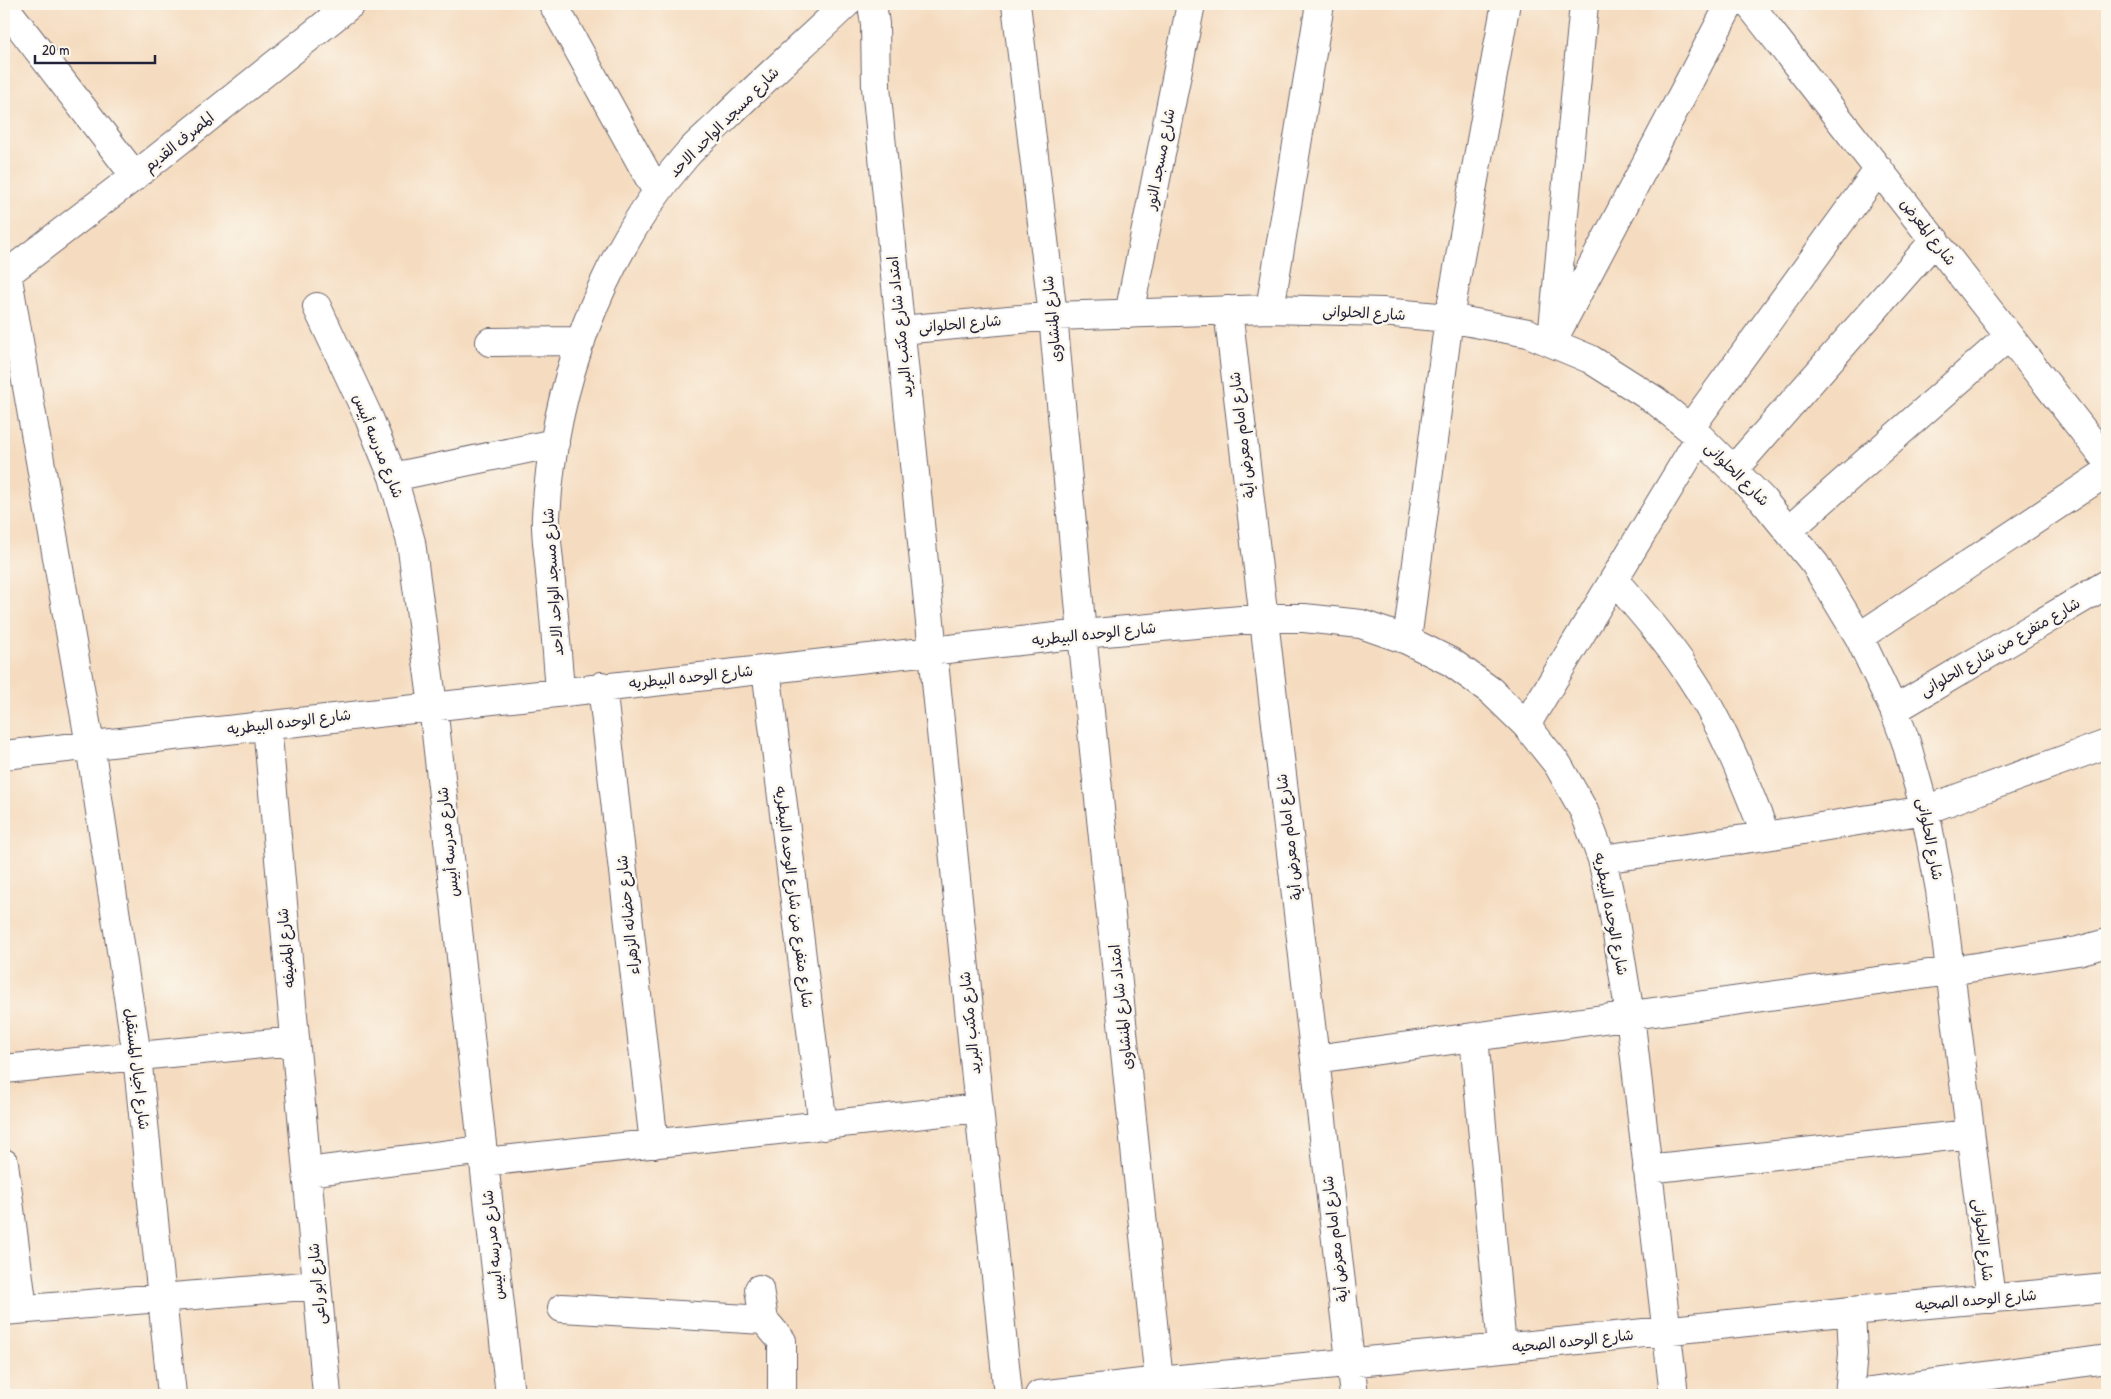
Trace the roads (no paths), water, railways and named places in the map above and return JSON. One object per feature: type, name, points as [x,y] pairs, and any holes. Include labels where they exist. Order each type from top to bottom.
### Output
[{"type":"street","name":"المصرف القديم","points":[[5,274],[135,176],[351,4]]},
{"type":"street","points":[[553,4],[657,192]]},
{"type":"street","name":"شارع مسجد الواحد الاحد","points":[[560,691],[546,520],[555,442],[571,371],[606,278],[630,234],[657,192],[686,156],[846,4]]},
{"type":"street","name":"امتداد شارع مكتب البريد","points":[[872,4],[875,24],[876,87],[933,651]]},
{"type":"street","name":"شارع المنشاوى","points":[[1016,4],[1053,316],[1082,634]]},
{"type":"street","name":"شارع مسجد النور","points":[[1129,314],[1191,4]]},
{"type":"street","points":[[1270,309],[1320,4]]},
{"type":"street","points":[[1407,640],[1449,318],[1506,8],[1504,4]]},
{"type":"street","points":[[1552,342],[1584,4]]},
{"type":"street","points":[[1552,342],[1730,4]]},
{"type":"street","name":"شارع المعرض","points":[[1749,4],[2009,336],[2102,443]]},
{"type":"street","points":[[4,6],[135,176]]},
{"type":"street","points":[[1526,724],[1614,580],[1695,432],[1879,169]]},
{"type":"street","points":[[1734,469],[1935,240]]},
{"type":"street","name":"شارع اجيال المستقبل","points":[[5,274],[90,745],[137,1056],[172,1395]]},
{"type":"street","name":"شارع مدرسه أبيس","points":[[318,307],[369,418],[393,477],[411,542],[433,706],[510,1395]]},
{"type":"street","name":"شارع الحلوانى","points":[[901,330],[1053,316],[1270,309],[1382,312],[1449,318],[1528,333],[1590,359],[1656,402],[1695,432],[1734,469],[1789,530],[1833,593],[1859,637],[1894,710],[1917,776],[1940,890],[1990,1299]]},
{"type":"street","name":"شارع امام معرض أية","points":[[1228,310],[1354,1395]]},
{"type":"street","points":[[1789,530],[2009,336]]},
{"type":"street","points":[[490,342],[581,341]]},
{"type":"street","points":[[393,477],[555,442]]},
{"type":"street","points":[[1859,637],[2107,472]]},
{"type":"street","points":[[1614,580],[1653,625],[1699,691],[1719,725],[1745,780],[1766,836]]},
{"type":"street","name":"شارع متفرع من شارع الحلوانى","points":[[1894,710],[2107,584]]},
{"type":"street","name":"شارع الوحده البيطريه","points":[[4,755],[766,668],[1082,634],[1264,618],[1304,618],[1361,624],[1407,640],[1450,662],[1491,691],[1526,724],[1558,766],[1584,811],[1602,859],[1613,910],[1630,1015],[1646,1168],[1674,1395]]},
{"type":"street","name":"امتداد شارع المنشاوى","points":[[1082,634],[1159,1381]]},
{"type":"street","name":"شارع مكتب البريد","points":[[933,651],[1008,1395]]},
{"type":"street","name":"شارع متفرع من شارع الوحده البيطريه","points":[[766,668],[823,1126]]},
{"type":"street","name":"شارع حضانه الزهراء","points":[[602,686],[654,1144]]},
{"type":"street","name":"شارع المضيفه","points":[[267,725],[307,1172]]},
{"type":"street","points":[[1602,859],[1766,836],[1925,810],[2107,744]]},
{"type":"street","points":[[1314,1059],[1950,970],[2078,951],[2107,944]]},
{"type":"street","points":[[1474,1037],[1502,1348]]},
{"type":"street","points":[[4,1069],[295,1041]]},
{"type":"street","points":[[307,1172],[483,1156],[654,1144],[979,1108]]},
{"type":"street","points":[[1646,1168],[1970,1134]]},
{"type":"street","points":[[4,1163],[13,1310],[316,1284]]},
{"type":"street","name":"شارع ابو راعى","points":[[307,1172],[316,1284],[328,1395]]},
{"type":"street","name":"شارع الوحده الصحيه","points":[[1039,1395],[1066,1394],[1159,1381],[2107,1288]]},
{"type":"street","points":[[760,1289],[764,1320],[782,1341],[782,1395]]},
{"type":"street","points":[[562,1308],[764,1320]]},
{"type":"street","points":[[1851,1312],[1853,1354],[1849,1395],[2107,1358]]}]
